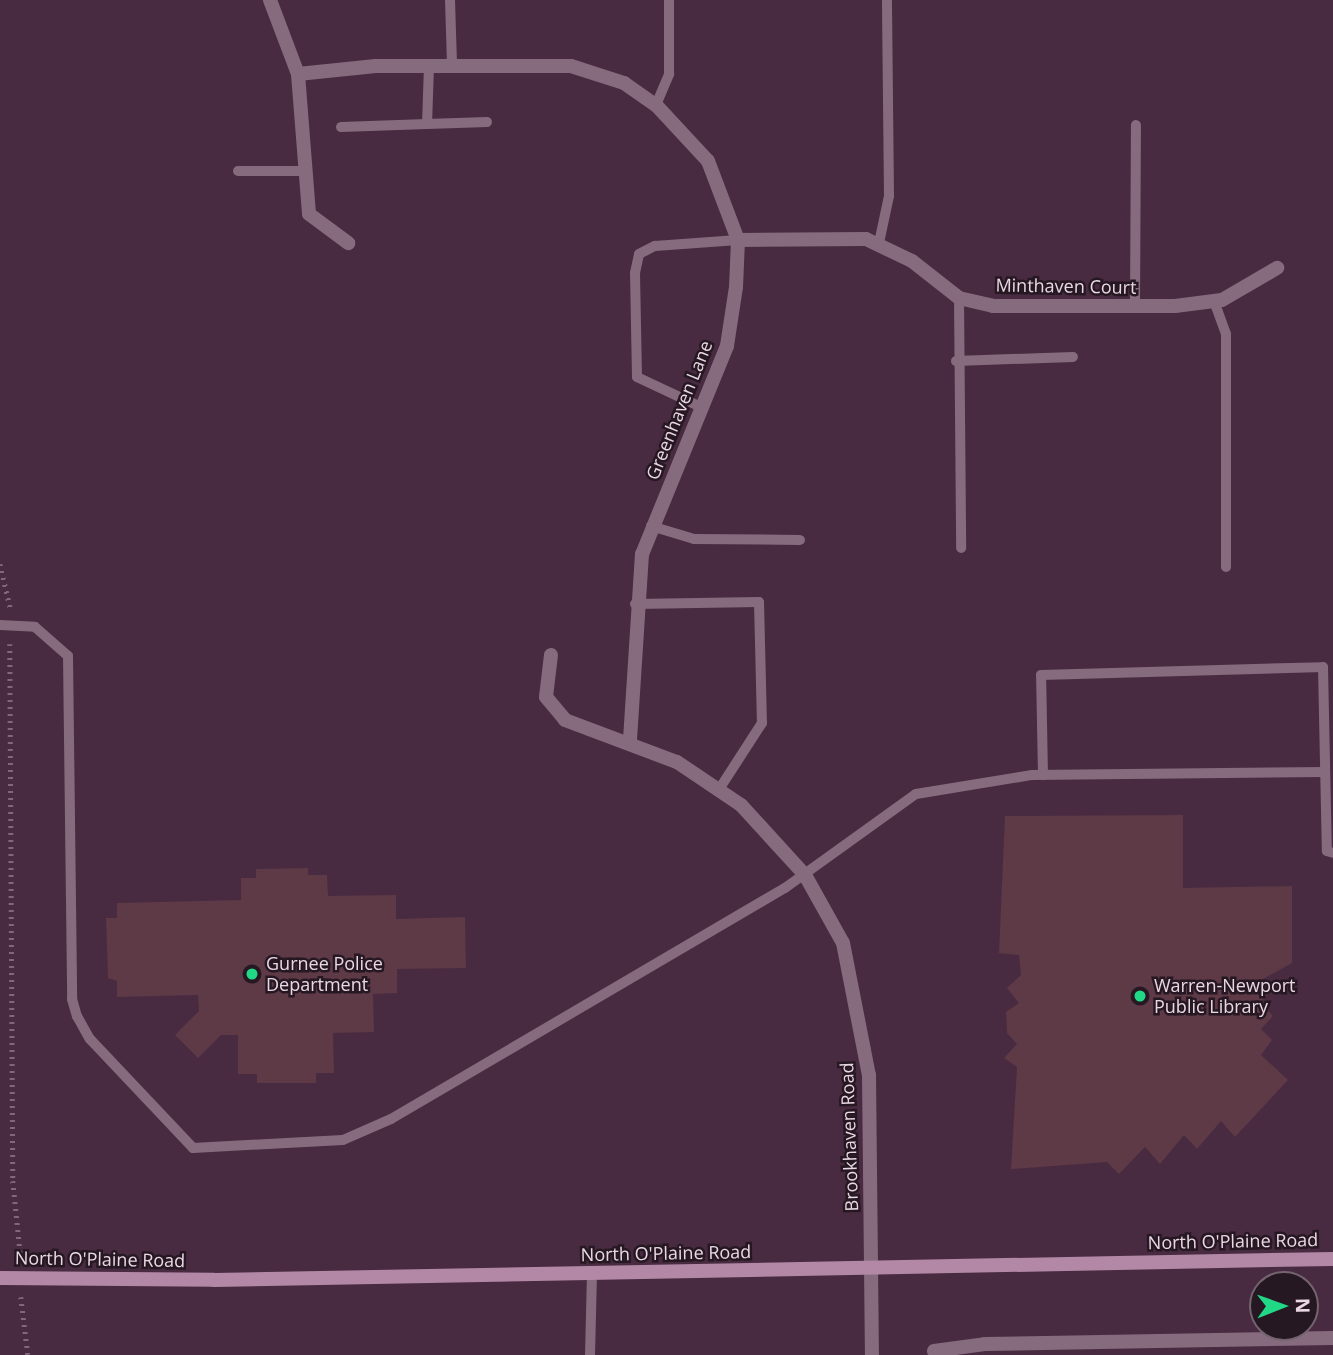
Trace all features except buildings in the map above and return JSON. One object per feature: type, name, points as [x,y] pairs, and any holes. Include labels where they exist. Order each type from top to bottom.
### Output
[{"type":"street","points":[[270,0],[298,74],[309,214],[348,243]]},
{"type":"street","name":"Greenhaven Lane","points":[[298,74],[429,65],[571,66],[624,83],[656,105],[708,161],[738,240],[727,346],[704,408],[651,526],[635,604],[630,741]]},
{"type":"street","name":"Minthaven Court","points":[[738,240],[835,235],[879,243],[959,298],[993,306],[1135,306],[1214,301],[1277,268]]},
{"type":"street","name":"Brookhaven Road","points":[[551,655],[546,697],[565,720],[630,741],[720,788],[805,875],[843,943],[856,984],[869,1075],[872,1355]]},
{"type":"street","name":"North O'Plaine Road","points":[[0,1278],[592,1274],[1333,1259]]},
{"type":"street","points":[[934,1351],[1079,1349],[1333,1338]]},
{"type":"lane","points":[[450,0],[452,65]]},
{"type":"lane","points":[[656,105],[669,74],[669,0]]},
{"type":"lane","points":[[879,243],[889,196],[887,0]]},
{"type":"lane","points":[[428,124],[429,65]]},
{"type":"lane","points":[[341,127],[487,122]]},
{"type":"lane","points":[[1135,306],[1136,125]]},
{"type":"lane","points":[[238,171],[304,171]]},
{"type":"lane","points":[[704,408],[637,377],[635,273],[639,254],[654,246],[738,240]]},
{"type":"lane","points":[[959,298],[956,361],[961,548]]},
{"type":"lane","points":[[1214,301],[1226,334],[1226,567]]},
{"type":"lane","points":[[956,361],[1073,357]]},
{"type":"lane","points":[[651,526],[694,539],[800,540]]},
{"type":"lane","points":[[635,604],[759,601],[762,723],[720,788]]},
{"type":"lane","points":[[5,626],[36,627],[68,656],[72,999],[77,1016],[90,1039],[193,1148],[343,1140],[391,1119],[805,875],[916,794],[1043,775],[1325,772]]},
{"type":"lane","points":[[1043,775],[1041,675],[1323,667],[1327,851],[1333,853]]},
{"type":"lane","points":[[590,1355],[592,1274]]},
{"type":"path","points":[[0,564],[11,594],[5,626],[13,1200],[21,1229]]},
{"type":"path","points":[[22,1333],[28,1355]]},
{"type":"place","name":"Gurnee Police Department","points":[[252,974]]},
{"type":"place","name":"Warren-Newport Public Library","points":[[1140,996]]}]
